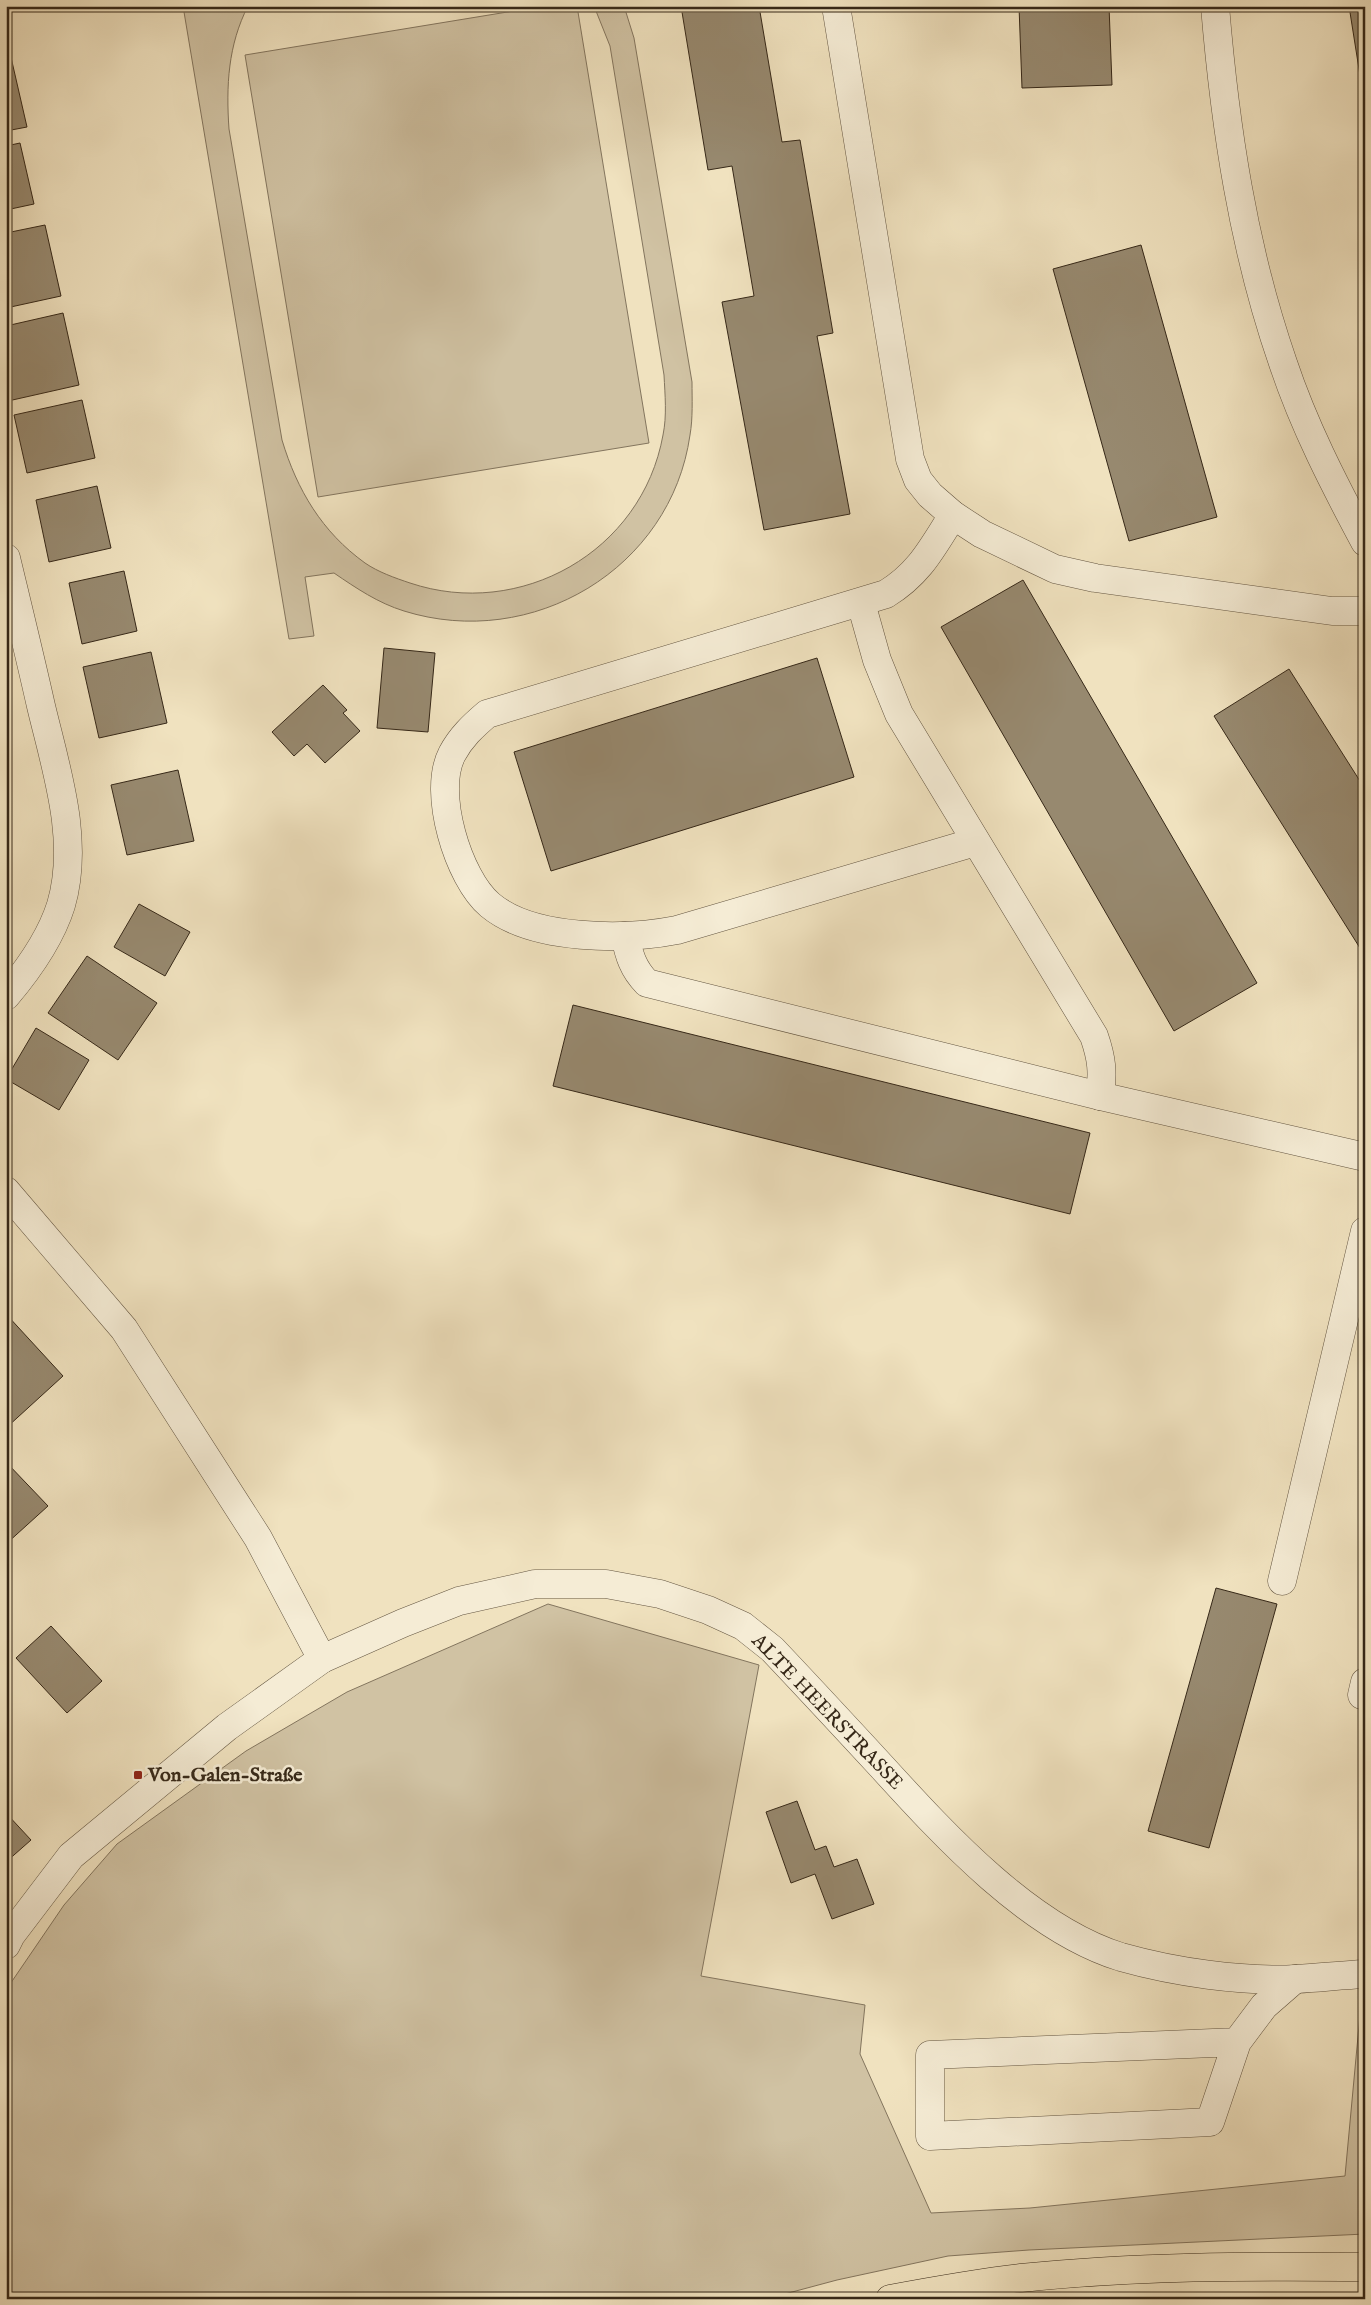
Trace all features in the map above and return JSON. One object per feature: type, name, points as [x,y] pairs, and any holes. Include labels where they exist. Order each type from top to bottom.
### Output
[{"type":"highway","points":[[890,2299],[1020,2278],[1095,2272],[1188,2268],[1365,2267]]},
{"type":"street","points":[[836,6],[910,459],[918,480],[930,495],[953,515],[982,534],[1017,553],[1055,569],[1095,578],[1332,611],[1365,611]]},
{"type":"street","points":[[1215,6],[1220,62],[1237,186],[1268,314],[1282,363],[1301,413],[1328,473],[1365,542]]},
{"type":"street","points":[[953,515],[922,565],[905,582],[886,594],[487,714],[468,731],[451,755],[446,782],[446,805],[461,861],[472,882],[490,905],[516,918],[544,928],[600,937],[652,935],[677,930],[975,842]]},
{"type":"street","points":[[6,558],[58,776],[68,833],[67,870],[61,904],[51,929],[20,980],[6,996]]},
{"type":"street","points":[[861,603],[877,660],[899,714],[1094,1036],[1100,1053],[1103,1072],[1100,1096]]},
{"type":"street","points":[[625,936],[630,960],[637,973],[647,983],[1100,1096],[1365,1157]]},
{"type":"street","points":[[6,1191],[124,1329],[258,1538],[322,1659]]},
{"type":"street","points":[[1282,1581],[1365,1231]]},
{"type":"street","name":"ALTE HEERSTRASSE","points":[[6,1945],[11,1935],[72,1856],[227,1727],[322,1659],[403,1622],[459,1601],[535,1584],[606,1584],[668,1597],[708,1610],[743,1626],[772,1649],[929,1819],[1000,1886],[1045,1919],[1081,1940],[1119,1956],[1160,1966],[1241,1977],[1295,1980],[1365,1974]]},
{"type":"street","points":[[1237,2042],[930,2055],[930,2136],[1210,2122],[1237,2042],[1264,2006],[1295,1980]]},
{"type":"shaded area","points":[[183,6],[248,6],[241,21],[232,51],[228,81],[229,129],[282,440],[295,476],[313,509],[324,524],[336,538],[365,563],[381,572],[410,583],[452,592],[493,592],[533,583],[570,567],[603,543],[630,513],[651,476],[663,435],[665,413],[664,375],[610,46],[594,6],[624,6],[634,38],[692,382],[692,422],[678,483],[655,525],[625,560],[588,588],[546,608],[500,619],[452,620],[394,608],[368,595],[334,573],[305,577],[314,636],[289,639]]},
{"type":"shaded area","points":[[544,6],[577,6],[649,443],[318,497],[245,55]]},
{"type":"shaded area","points":[[548,1604],[759,1665],[701,1976],[865,2005],[860,2054],[931,2213],[1030,2208],[1345,2176],[1361,2004],[1365,2003],[1365,2234],[1029,2250],[948,2256],[837,2280],[766,2299],[6,2299],[6,1990],[64,1905],[117,1844],[246,1751],[347,1692]]},
{"type":"building","points":[[681,6],[759,6],[782,142],[800,140],[833,333],[817,336],[850,514],[764,530],[722,302],[754,296],[732,166],[708,170]]},
{"type":"building","points":[[1019,6],[1109,6],[1112,85],[1022,88]]},
{"type":"building","points":[[1349,6],[1365,6],[1365,107]]},
{"type":"building","points":[[6,53],[10,53],[27,127],[6,131]]},
{"type":"building","points":[[20,143],[34,204],[6,210],[6,146]]},
{"type":"building","points":[[45,225],[61,296],[6,308],[6,233]]},
{"type":"building","points":[[1141,245],[1217,517],[1129,541],[1053,269]]},
{"type":"building","points":[[63,313],[79,385],[8,401],[6,326]]},
{"type":"building","points":[[82,400],[95,458],[27,473],[14,415]]},
{"type":"building","points":[[97,486],[111,548],[49,562],[36,500]]},
{"type":"building","points":[[124,571],[137,631],[82,644],[69,583]]},
{"type":"building","points":[[1023,580],[1257,983],[1174,1031],[941,627]]},
{"type":"building","points":[[384,648],[435,653],[428,732],[377,728]]},
{"type":"building","points":[[151,652],[167,723],[99,738],[83,667]]},
{"type":"building","points":[[817,658],[854,777],[551,871],[514,752]]},
{"type":"building","points":[[1289,669],[1365,789],[1365,956],[1214,716]]},
{"type":"building","points":[[323,685],[347,710],[343,713],[360,731],[325,763],[307,744],[294,756],[272,732]]},
{"type":"building","points":[[178,770],[194,841],[127,855],[111,785]]},
{"type":"building","points":[[139,904],[190,932],[165,976],[114,947]]},
{"type":"building","points":[[87,956],[157,1003],[118,1060],[48,1013]]},
{"type":"building","points":[[573,1005],[1090,1133],[1070,1214],[553,1086]]},
{"type":"building","points":[[36,1028],[89,1060],[59,1110],[6,1079]]},
{"type":"building","points":[[6,1314],[63,1376],[6,1428]]},
{"type":"building","points":[[6,1462],[48,1506],[6,1544]]},
{"type":"building","points":[[1216,1588],[1277,1604],[1209,1848],[1148,1831]]},
{"type":"building","points":[[51,1626],[102,1681],[67,1713],[16,1658]]},
{"type":"building","points":[[797,1801],[815,1850],[826,1846],[834,1867],[857,1859],[874,1904],[832,1919],[815,1874],[791,1883],[766,1812]]},
{"type":"building","points":[[6,1813],[31,1840],[6,1862]]},
{"type":"place","name":"Von-Galen-Straße","points":[[138,1775]]}]
